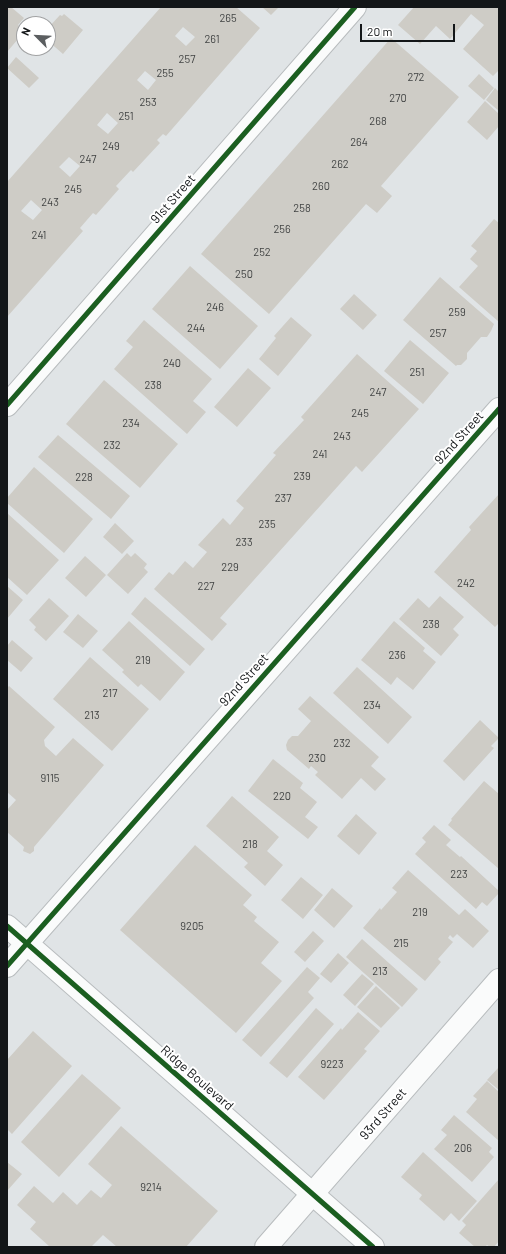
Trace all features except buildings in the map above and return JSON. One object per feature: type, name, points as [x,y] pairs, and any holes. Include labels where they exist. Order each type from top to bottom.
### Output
[{"type":"street","name":"91st Street","points":[[7,405],[355,7]]},
{"type":"street","name":"92nd Street","points":[[7,966],[499,409]]},
{"type":"street","name":"Ridge Boulevard","points":[[7,926],[373,1247]]},
{"type":"street","name":"93rd Street","points":[[266,1247],[499,980]]},
{"type":"cycle path","points":[[7,405],[355,7]]},
{"type":"cycle path","points":[[7,966],[499,409]]},
{"type":"cycle path","points":[[7,926],[373,1247]]}]
